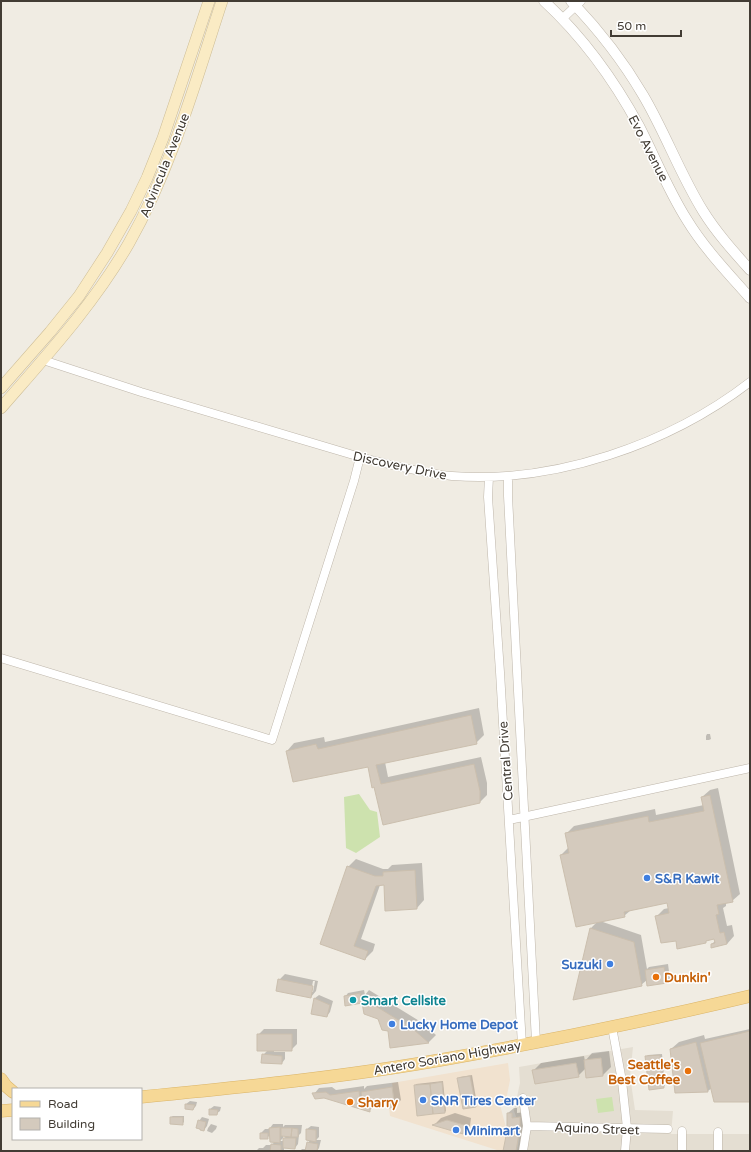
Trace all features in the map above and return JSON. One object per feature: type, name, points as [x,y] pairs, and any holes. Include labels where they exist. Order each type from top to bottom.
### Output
[{"type":"main road","name":"Advincula Avenue","points":[[1,388],[79,296],[107,253],[131,211],[147,178],[163,138],[209,1]]},
{"type":"main road","name":"Advincula Avenue","points":[[1,408],[61,340],[96,294],[122,254],[143,217],[173,150],[222,1]]},
{"type":"main road","name":"Antero Soriano Highway","points":[[142,1097],[289,1082],[445,1060],[750,996]]},
{"type":"main road","points":[[1,1079],[12,1091]]},
{"type":"main road","points":[[1,1111],[12,1110]]},
{"type":"street","name":"Evo Avenue","points":[[544,1],[577,35],[612,82],[639,127],[687,221],[709,250],[750,298]]},
{"type":"street","name":"Evo Avenue","points":[[576,3],[628,71],[643,95],[657,120],[687,183],[704,212],[723,239],[750,270]]},
{"type":"street","points":[[562,19],[576,3]]},
{"type":"street","points":[[656,161],[672,152]]},
{"type":"street","name":"Discovery Drive","points":[[44,360],[142,392],[360,458],[425,473],[453,476],[508,476],[569,466],[633,447],[667,432],[707,411],[736,393],[750,382]]},
{"type":"street","points":[[1,658],[272,740],[360,458]]},
{"type":"street","name":"Central Drive","points":[[508,476],[536,1042]]},
{"type":"street","name":"Central Drive","points":[[489,477],[488,497],[522,1045]]},
{"type":"street","points":[[509,820],[750,768]]},
{"type":"street","points":[[612,1026],[622,1081],[627,1128],[625,1151]]},
{"type":"street","points":[[523,1098],[527,1126],[523,1151]]},
{"type":"street","name":"Aquino Street","points":[[527,1126],[668,1130]]},
{"type":"street","points":[[682,1131],[682,1151]]},
{"type":"street","points":[[718,1132],[718,1151]]},
{"type":"shaded area","points":[[633,1047],[630,1076],[635,1110],[673,1111],[671,1134],[750,1134],[750,1151],[517,1151],[521,1130],[514,1111],[520,1083],[519,1067]]},
{"type":"shaded area","points":[[508,1063],[510,1080],[505,1105],[500,1105],[507,1131],[503,1151],[390,1116],[389,1108],[395,1107],[392,1083]]},
{"type":"green space","points":[[359,794],[370,810],[377,812],[380,837],[356,853],[346,848],[344,797]]},
{"type":"green space","points":[[612,1097],[614,1111],[598,1113],[596,1099]]},
{"type":"building","points":[[471,715],[477,744],[376,765],[381,784],[474,764],[480,791],[480,803],[383,825],[374,787],[372,788],[368,767],[293,782],[286,751],[316,744],[318,749]]},
{"type":"building","name":"S&R Kawit","points":[[710,795],[733,902],[717,905],[719,914],[716,915],[720,933],[724,932],[727,944],[711,948],[711,944],[715,943],[714,939],[706,941],[706,943],[677,949],[676,941],[661,943],[655,916],[669,913],[667,903],[624,912],[625,917],[576,927],[560,855],[569,853],[565,833],[648,816],[649,822],[704,811],[701,797]]},
{"type":"building","points":[[347,866],[375,876],[383,876],[383,872],[415,870],[417,909],[385,911],[384,885],[376,886],[354,946],[368,951],[365,960],[320,944]]},
{"type":"building","name":"Suzuki","points":[[590,928],[634,942],[642,986],[573,1000]]},
{"type":"building","name":"Dunkin'","points":[[664,967],[667,983],[647,986],[645,970]]},
{"type":"building","points":[[278,979],[313,986],[311,998],[276,991]]},
{"type":"building","name":"Smart Cellsite","points":[[360,993],[362,1003],[345,1006],[344,996]]},
{"type":"building","name":"Lucky Home Depot","points":[[361,997],[413,1029],[429,1043],[390,1048],[388,1031],[382,1030],[378,1019],[364,1014]]},
{"type":"building","points":[[314,998],[330,1005],[327,1017],[311,1014]]},
{"type":"building","points":[[750,1031],[750,1102],[714,1102],[700,1043]]},
{"type":"building","points":[[257,1034],[292,1034],[292,1051],[257,1051]]},
{"type":"building","name":"Seattle's Best Coffee","points":[[696,1042],[708,1092],[675,1093],[670,1049]]},
{"type":"building","points":[[262,1054],[282,1056],[282,1064],[261,1063]]},
{"type":"building","points":[[660,1055],[664,1088],[649,1090],[645,1056]]},
{"type":"building","points":[[601,1058],[603,1076],[586,1078],[584,1060]]},
{"type":"building","points":[[576,1063],[579,1077],[535,1084],[532,1070]]},
{"type":"building","points":[[470,1076],[476,1107],[463,1109],[457,1078]]},
{"type":"building","points":[[442,1082],[445,1113],[433,1114],[430,1084]]},
{"type":"building","name":"SNR Tires Center","points":[[430,1084],[433,1114],[417,1116],[414,1085]]},
{"type":"building","points":[[392,1087],[395,1107],[389,1108],[388,1101],[363,1105],[361,1092]]},
{"type":"building","name":"Sharry","points":[[359,1091],[361,1105],[370,1105],[370,1112],[324,1098],[315,1099],[312,1093],[326,1092],[330,1095]]},
{"type":"building","points":[[185,1104],[195,1105],[193,1110],[185,1109]]},
{"type":"building","points":[[209,1109],[218,1110],[217,1115],[209,1115]]},
{"type":"building","points":[[507,1113],[512,1113],[512,1118],[520,1117],[520,1128],[516,1151],[503,1151],[507,1131]]},
{"type":"building","points":[[170,1117],[183,1117],[183,1125],[170,1124]]},
{"type":"building","points":[[198,1120],[206,1122],[204,1131],[196,1128]]},
{"type":"building","name":"Minimart","points":[[447,1120],[464,1125],[463,1134],[432,1125]]},
{"type":"building","points":[[280,1127],[280,1143],[270,1142],[269,1128]]},
{"type":"building","points":[[281,1128],[292,1128],[291,1137],[281,1136]]},
{"type":"building","points":[[292,1128],[298,1129],[298,1137],[291,1137]]},
{"type":"building","points":[[306,1129],[316,1130],[316,1142],[306,1140]]},
{"type":"building","points":[[260,1133],[268,1133],[268,1139],[260,1139]]},
{"type":"building","points":[[283,1138],[296,1138],[295,1149],[283,1148]]},
{"type":"building","points":[[307,1142],[318,1144],[317,1151],[305,1151]]},
{"type":"building","points":[[271,1144],[281,1145],[281,1151],[270,1151]]},
{"type":"place","name":"S&R Kawit","points":[[647,878]]},
{"type":"place","name":"Suzuki","points":[[610,964]]},
{"type":"place","name":"Dunkin'","points":[[656,977]]},
{"type":"place","name":"Smart Cellsite","points":[[353,1000]]},
{"type":"place","name":"Lucky Home Depot","points":[[392,1024]]},
{"type":"place","name":"Seattle's Best Coffee","points":[[688,1071]]},
{"type":"place","name":"SNR Tires Center","points":[[423,1100]]},
{"type":"place","name":"Sharry","points":[[350,1102]]},
{"type":"place","name":"Minimart","points":[[456,1130]]}]
